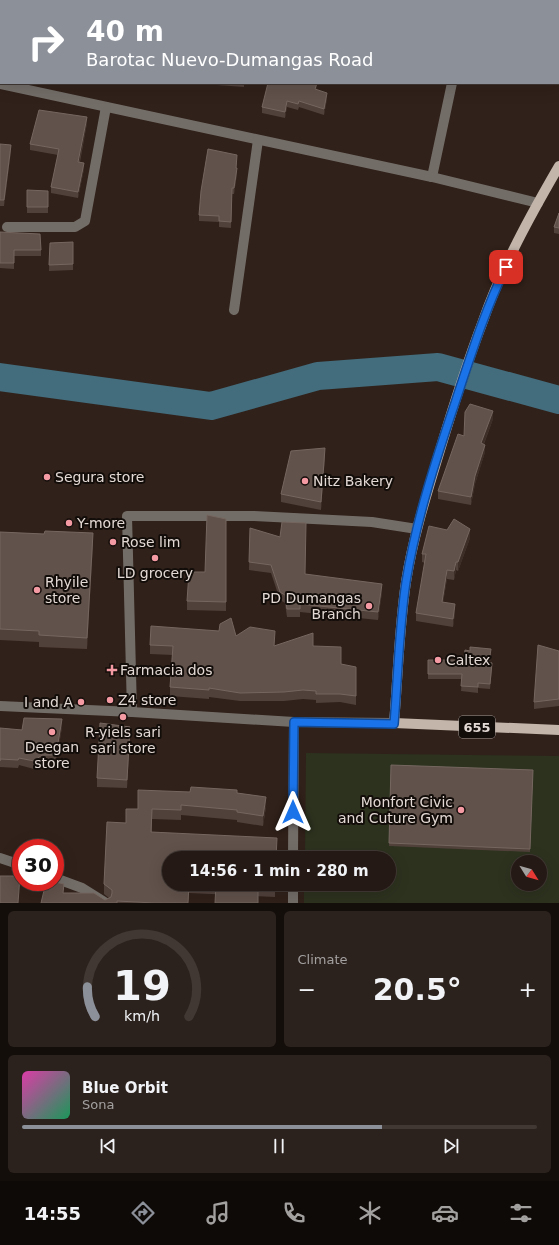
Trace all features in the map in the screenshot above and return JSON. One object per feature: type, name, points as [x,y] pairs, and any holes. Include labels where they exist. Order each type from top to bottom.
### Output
[{"type":"main road","points":[[394,724],[406,582],[417,529],[448,423],[483,320],[500,279],[538,203],[555,181],[559,166]]},
{"type":"main road","name":"655","points":[[394,724],[559,730]]},
{"type":"street","points":[[0,84],[432,177],[538,203]]},
{"type":"street","points":[[432,177],[452,84]]},
{"type":"street","points":[[7,227],[75,227],[85,221],[106,107]]},
{"type":"street","points":[[234,310],[258,140]]},
{"type":"street","points":[[132,712],[127,516],[254,516],[372,522],[417,529]]},
{"type":"street","points":[[0,706],[294,722],[394,724]]},
{"type":"street","points":[[293,851],[294,722]]},
{"type":"street","points":[[0,858],[12,862]]},
{"type":"street","points":[[64,881],[82,888],[106,903]]},
{"type":"street","points":[[293,891],[293,903]]},
{"type":"green space","points":[[306,753],[559,756],[559,903],[304,903],[304,891],[396,891],[396,851],[305,851]]},
{"type":"building","points":[[268,84],[317,84],[315,89],[327,93],[324,109],[299,101],[298,104],[287,101],[285,112],[262,107]]},
{"type":"building","points":[[39,110],[87,117],[78,162],[84,163],[78,192],[51,187],[59,149],[30,144]]},
{"type":"building","points":[[0,144],[11,145],[4,200],[0,200]]},
{"type":"building","points":[[208,149],[237,155],[234,188],[232,188],[231,222],[219,221],[219,216],[199,215],[201,191]]},
{"type":"building","points":[[27,190],[48,191],[48,207],[27,207]]},
{"type":"building","points":[[559,213],[559,228],[554,227]]},
{"type":"building","points":[[0,232],[40,234],[41,250],[14,250],[14,263],[0,263]]},
{"type":"building","points":[[73,242],[73,264],[49,265],[50,243]]},
{"type":"building","points":[[470,404],[493,411],[481,443],[485,445],[475,476],[471,497],[438,491],[458,434],[464,436],[465,412]]},
{"type":"building","name":"Nitz Bakery","points":[[325,448],[321,502],[281,494],[291,451]]},
{"type":"building","points":[[207,515],[226,519],[226,602],[187,601],[189,572],[205,572]]},
{"type":"building","points":[[454,519],[470,529],[458,562],[456,562],[454,571],[447,570],[442,602],[455,604],[453,619],[416,613],[426,554],[422,554],[429,526],[447,530]]},
{"type":"building","points":[[282,522],[306,523],[305,574],[382,584],[378,612],[300,604],[300,609],[287,609],[285,595],[280,592],[271,565],[249,562],[250,528],[280,537]]},
{"type":"building","points":[[45,531],[93,533],[87,638],[39,635],[39,631],[0,629],[0,532],[44,534]]},
{"type":"building","points":[[231,618],[236,636],[250,627],[275,631],[274,646],[313,633],[313,646],[341,647],[341,664],[356,667],[356,696],[316,694],[316,691],[303,690],[240,693],[209,688],[209,690],[170,687],[173,646],[150,645],[151,626],[219,631],[220,624]]},
{"type":"building","points":[[538,645],[559,651],[559,699],[534,702]]},
{"type":"building","points":[[470,647],[491,649],[489,662],[492,663],[490,684],[478,683],[478,687],[461,686],[462,674],[428,674],[428,660],[459,660],[459,656],[464,657],[465,650],[470,651]]},
{"type":"building","points":[[24,718],[62,719],[56,755],[42,755],[34,761],[19,758],[18,760],[0,759],[0,728],[22,730]]},
{"type":"building","points":[[100,723],[130,727],[127,780],[97,778]]},
{"type":"building","name":"Monfort Civic and Cuture Gym","points":[[391,765],[533,770],[530,849],[389,843]]},
{"type":"building","points":[[191,787],[237,790],[237,793],[266,797],[263,816],[237,812],[237,810],[181,805],[181,810],[152,809],[151,832],[277,838],[276,851],[162,851],[162,891],[189,891],[188,903],[117,901],[117,903],[41,903],[44,891],[63,891],[63,893],[94,893],[105,900],[111,897],[112,890],[104,884],[107,822],[126,823],[126,809],[138,809],[138,790],[190,792]]},
{"type":"building","points":[[0,876],[12,876],[12,891],[19,891],[18,903],[0,903]]},
{"type":"building","points":[[216,891],[258,891],[258,903],[215,903]]},
{"type":"waterway","points":[[0,377],[211,406],[318,376],[438,367],[559,400]]},
{"type":"place","name":"Segura store","points":[[47,477]]},
{"type":"place","name":"Nitz Bakery","points":[[305,481]]},
{"type":"place","name":"Y-more","points":[[69,523]]},
{"type":"place","name":"Rose lim","points":[[113,542]]},
{"type":"place","name":"LD grocery","points":[[155,558]]},
{"type":"place","name":"Rhyile store","points":[[37,590]]},
{"type":"place","name":"PD Dumangas Branch","points":[[369,606]]},
{"type":"place","name":"Caltex","points":[[438,660]]},
{"type":"place","name":"Farmacia dos","points":[[112,670]]},
{"type":"place","name":"Z4 store","points":[[110,700]]},
{"type":"place","name":"I and A","points":[[81,702]]},
{"type":"place","name":"R-yiels sari sari store","points":[[123,717]]},
{"type":"place","name":"Deegan store","points":[[52,732]]},
{"type":"place","name":"Monfort Civic and Cuture Gym","points":[[461,810]]},
{"type":"route","points":[[293,812],[294,722],[394,724],[406,582],[417,529],[448,423],[483,320],[506,267]]}]
